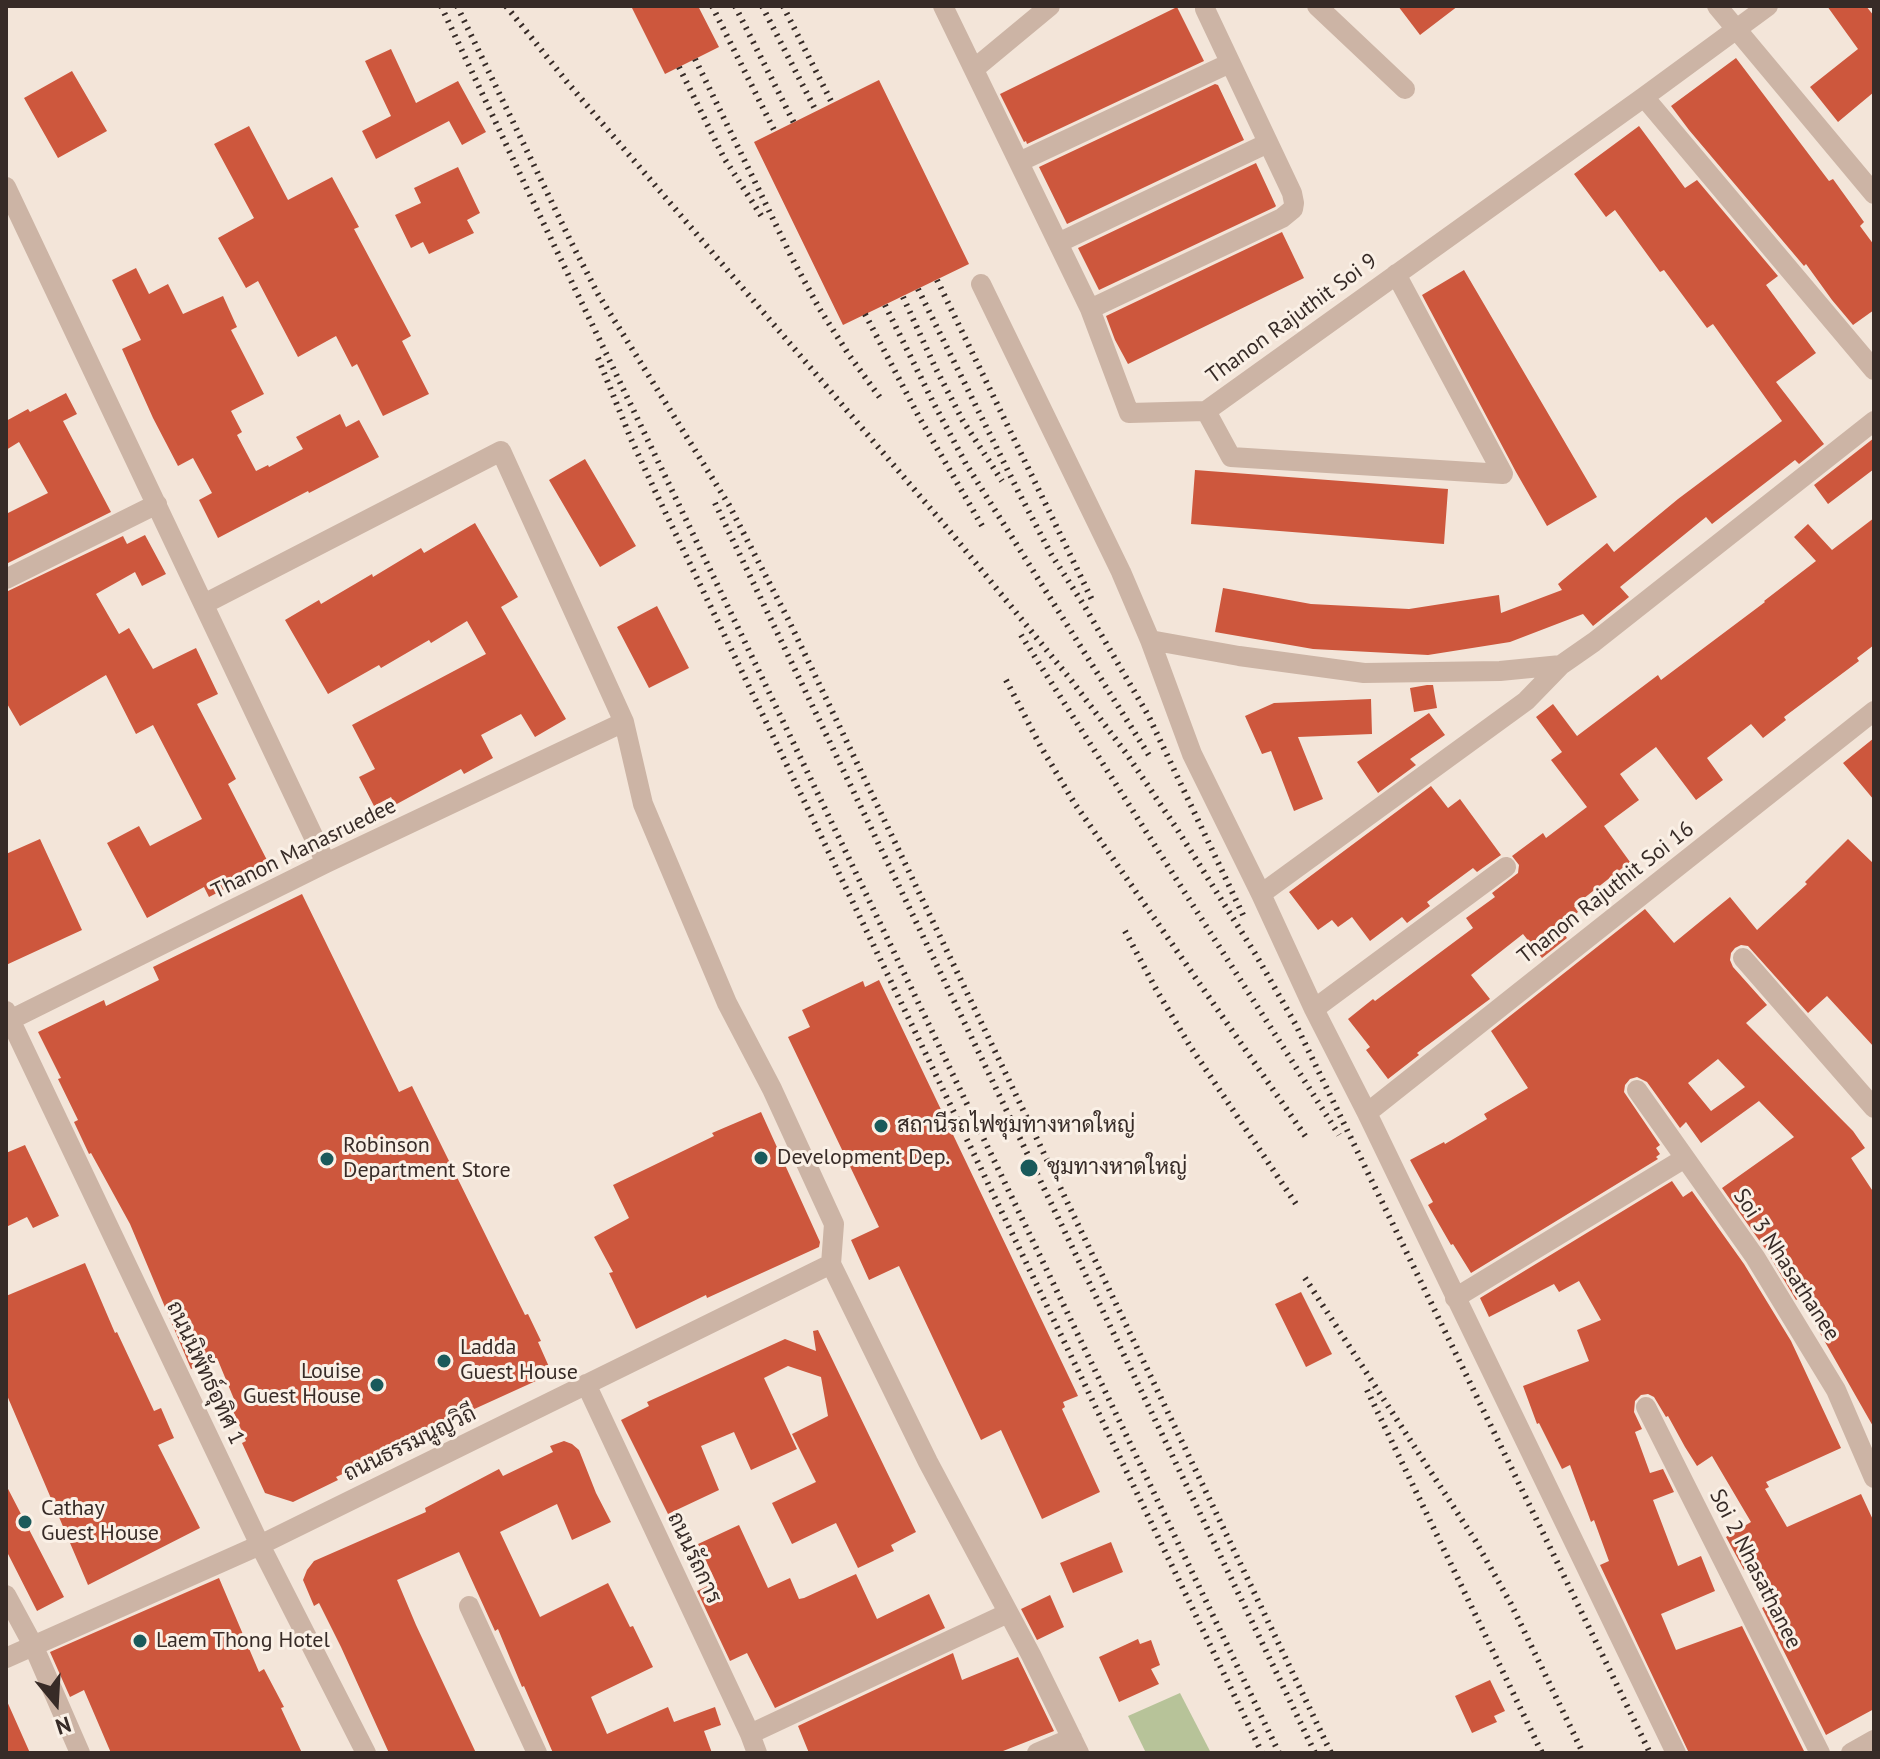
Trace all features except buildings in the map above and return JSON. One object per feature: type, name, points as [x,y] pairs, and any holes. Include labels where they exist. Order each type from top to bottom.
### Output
[{"type":"street","name":"Thanon Rajuthit Soi 9","points":[[943,6],[1090,309],[1129,413],[1206,411],[1768,6]]},
{"type":"street","points":[[974,69],[1050,6]]},
{"type":"street","points":[[1317,6],[1405,89]]},
{"type":"street","points":[[1717,6],[1874,194]]},
{"type":"street","points":[[1090,309],[1293,209],[1292,193],[1205,9]]},
{"type":"street","points":[[1019,162],[1230,63]]},
{"type":"street","points":[[1644,97],[1874,370]]},
{"type":"street","points":[[1058,243],[1268,143]]},
{"type":"street","points":[[6,187],[326,863]]},
{"type":"street","points":[[1206,411],[1231,457],[1503,474],[1396,274]]},
{"type":"street","points":[[981,284],[1121,572],[1192,754],[1676,1753]]},
{"type":"street","points":[[1261,894],[1526,701],[1561,665],[1874,421]]},
{"type":"street","points":[[204,604],[501,451],[624,722],[643,804],[727,1003],[772,1089],[834,1224],[831,1264],[928,1462],[1031,1655],[1075,1745],[1037,1753]]},
{"type":"street","points":[[6,579],[157,504]]},
{"type":"street","points":[[1150,640],[1364,673],[1500,671],[1561,665]]},
{"type":"street","name":"Thanon Rajuthit Soi 16","points":[[1367,1113],[1874,711]]},
{"type":"street","name":"Thanon Manasruedee","points":[[8,1017],[624,722]]},
{"type":"street","points":[[1314,1009],[1506,867]]},
{"type":"street","points":[[1743,958],[1874,1108]]},
{"type":"street","name":"ถนนนิพัทธ์อุทิศ 1","points":[[8,1017],[260,1545],[366,1753]]},
{"type":"street","name":"Soi 3 Nhasathanee","points":[[1637,1090],[1755,1257],[1836,1390],[1874,1478]]},
{"type":"street","points":[[1455,1298],[1685,1158]]},
{"type":"street","name":"ถนนธรรมนูญวิถี","points":[[6,1658],[260,1545],[831,1264]]},
{"type":"street","name":"ถนนรัถการ","points":[[586,1384],[754,1743]]},
{"type":"street","name":"Soi 2 Nhasathanee","points":[[1646,1407],[1820,1753]]},
{"type":"street","points":[[6,1595],[33,1645],[80,1753]]},
{"type":"street","points":[[469,1606],[537,1753]]},
{"type":"street","points":[[754,1743],[1008,1613]]},
{"type":"street","points":[[1851,1753],[1874,1740]]},
{"type":"green space","points":[[1180,1693],[1211,1753],[1146,1753],[1128,1716]]},
{"type":"railway","points":[[441,6],[1279,1753]]},
{"type":"railway","points":[[457,6],[598,294],[729,505],[788,619],[1331,1753]]},
{"type":"railway","points":[[506,6],[567,82],[948,529],[1071,680],[1126,753],[1177,829],[1296,1025],[1650,1753]]},
{"type":"railway","points":[[712,6],[775,132]]},
{"type":"railway","points":[[735,6],[794,123]]},
{"type":"railway","points":[[762,6],[816,111]]},
{"type":"railway","points":[[783,6],[832,103]]},
{"type":"railway","points":[[695,59],[819,308],[881,399]]},
{"type":"railway","points":[[679,67],[724,158],[764,220]]},
{"type":"railway","points":[[937,280],[1094,604]]},
{"type":"railway","points":[[918,289],[1051,554],[1148,715],[1244,917]]},
{"type":"railway","points":[[903,297],[963,421],[1002,481]]},
{"type":"railway","points":[[885,305],[966,464],[1150,757]]},
{"type":"railway","points":[[865,314],[919,417],[985,531]]},
{"type":"railway","points":[[598,358],[656,493],[1262,1753]]},
{"type":"railway","points":[[715,503],[1315,1753]]},
{"type":"railway","points":[[1021,635],[1339,1135]]},
{"type":"railway","points":[[1006,680],[1075,804],[1308,1140]]},
{"type":"railway","points":[[1125,931],[1190,1046],[1296,1204]]},
{"type":"railway","points":[[1305,1278],[1475,1540],[1511,1604],[1583,1753]]},
{"type":"railway","points":[[1367,1390],[1542,1753]]},
{"type":"place","name":"สถานีรถไฟชุมทางหาดใหญ่","points":[[881,1126]]},
{"type":"place","name":"Development Dep.","points":[[761,1158]]},
{"type":"place","name":"Robinson Department Store","points":[[327,1159]]},
{"type":"place","name":"ชุมทางหาดใหญ่","points":[[1029,1168]]},
{"type":"place","name":"Ladda Guest House","points":[[444,1361]]},
{"type":"place","name":"Louise Guest House","points":[[377,1385]]},
{"type":"place","name":"Cathay Guest House","points":[[25,1522]]},
{"type":"place","name":"Laem Thong Hotel","points":[[140,1641]]}]
